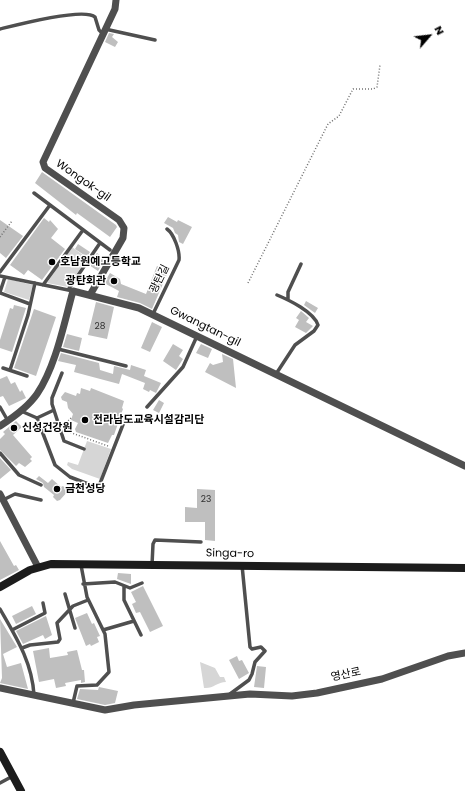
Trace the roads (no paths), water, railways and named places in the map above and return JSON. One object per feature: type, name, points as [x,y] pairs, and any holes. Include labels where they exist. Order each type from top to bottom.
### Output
[{"type":"street","name":"Wongok-gil","points":[[90,295],[123,238],[124,228],[119,220],[45,168],[43,162],[115,9],[116,0]]},
{"type":"street","name":"Gwangtan-gil","points":[[70,291],[127,304],[153,314],[465,466]]},
{"type":"street","points":[[0,426],[21,411],[37,394],[42,385],[56,348],[70,291]]},
{"type":"street","points":[[1,497],[38,566]]},
{"type":"street","name":"Singa-ro","points":[[0,587],[38,566],[51,564],[465,568]]},
{"type":"street","name":"영산로","points":[[0,688],[105,710],[134,705],[250,694],[292,696],[317,693],[382,679],[448,656],[465,653]]},
{"type":"street","points":[[0,752],[21,791]]},
{"type":"lane","points":[[0,29],[58,16],[88,14],[95,17],[99,30],[104,32],[155,40]]},
{"type":"lane","points":[[34,193],[110,250]]},
{"type":"lane","points":[[0,272],[50,204]]},
{"type":"lane","name":"광탄길","points":[[153,314],[179,260],[179,254],[172,234],[167,229]]},
{"type":"lane","points":[[43,285],[83,230]]},
{"type":"lane","points":[[0,276],[70,291],[100,243]]},
{"type":"lane","points":[[288,300],[288,292],[301,264]]},
{"type":"lane","points":[[5,277],[0,292],[30,304]]},
{"type":"lane","points":[[10,370],[35,283]]},
{"type":"lane","points":[[276,374],[296,345],[314,331],[318,325],[312,317],[288,300],[277,295]]},
{"type":"lane","points":[[147,406],[183,367],[197,336]]},
{"type":"lane","points":[[56,348],[126,366]]},
{"type":"lane","points":[[3,368],[27,376]]},
{"type":"lane","points":[[62,373],[52,398],[54,410],[64,441],[84,449]]},
{"type":"lane","points":[[0,407],[8,421]]},
{"type":"lane","points":[[37,418],[54,410]]},
{"type":"lane","points":[[21,411],[37,418],[55,465],[70,477],[96,487],[99,486],[124,422]]},
{"type":"lane","points":[[0,453],[19,475],[41,485]]},
{"type":"lane","points":[[1,497],[15,494],[41,500]]},
{"type":"lane","points":[[152,564],[153,544],[155,540],[201,542]]},
{"type":"lane","points":[[72,704],[77,686],[97,685],[109,673],[107,648],[103,630],[88,600],[83,584],[81,564]]},
{"type":"lane","points":[[227,696],[249,680],[255,662],[265,651],[261,647],[252,649],[250,647],[242,565]]},
{"type":"lane","points":[[83,584],[115,582],[130,588],[142,583]]},
{"type":"lane","points":[[124,586],[124,600],[141,635]]},
{"type":"lane","points":[[65,594],[75,628]]},
{"type":"lane","points":[[22,648],[30,645],[58,642],[60,639],[57,623],[75,605],[88,600]]},
{"type":"lane","points":[[12,630],[45,613],[43,603]]},
{"type":"lane","points":[[0,609],[22,648],[32,674],[34,695]]},
{"type":"lane","points":[[103,630],[134,621]]},
{"type":"lane","points":[[0,783],[13,776]]},
{"type":"place","name":"호남원예고등학교","points":[[52,262]]},
{"type":"place","name":"광탄회관","points":[[114,281]]},
{"type":"place","name":"전라남도교육시설감리단","points":[[85,420]]},
{"type":"place","name":"신성건강원","points":[[14,428]]},
{"type":"place","name":"금천성당","points":[[57,489]]}]
